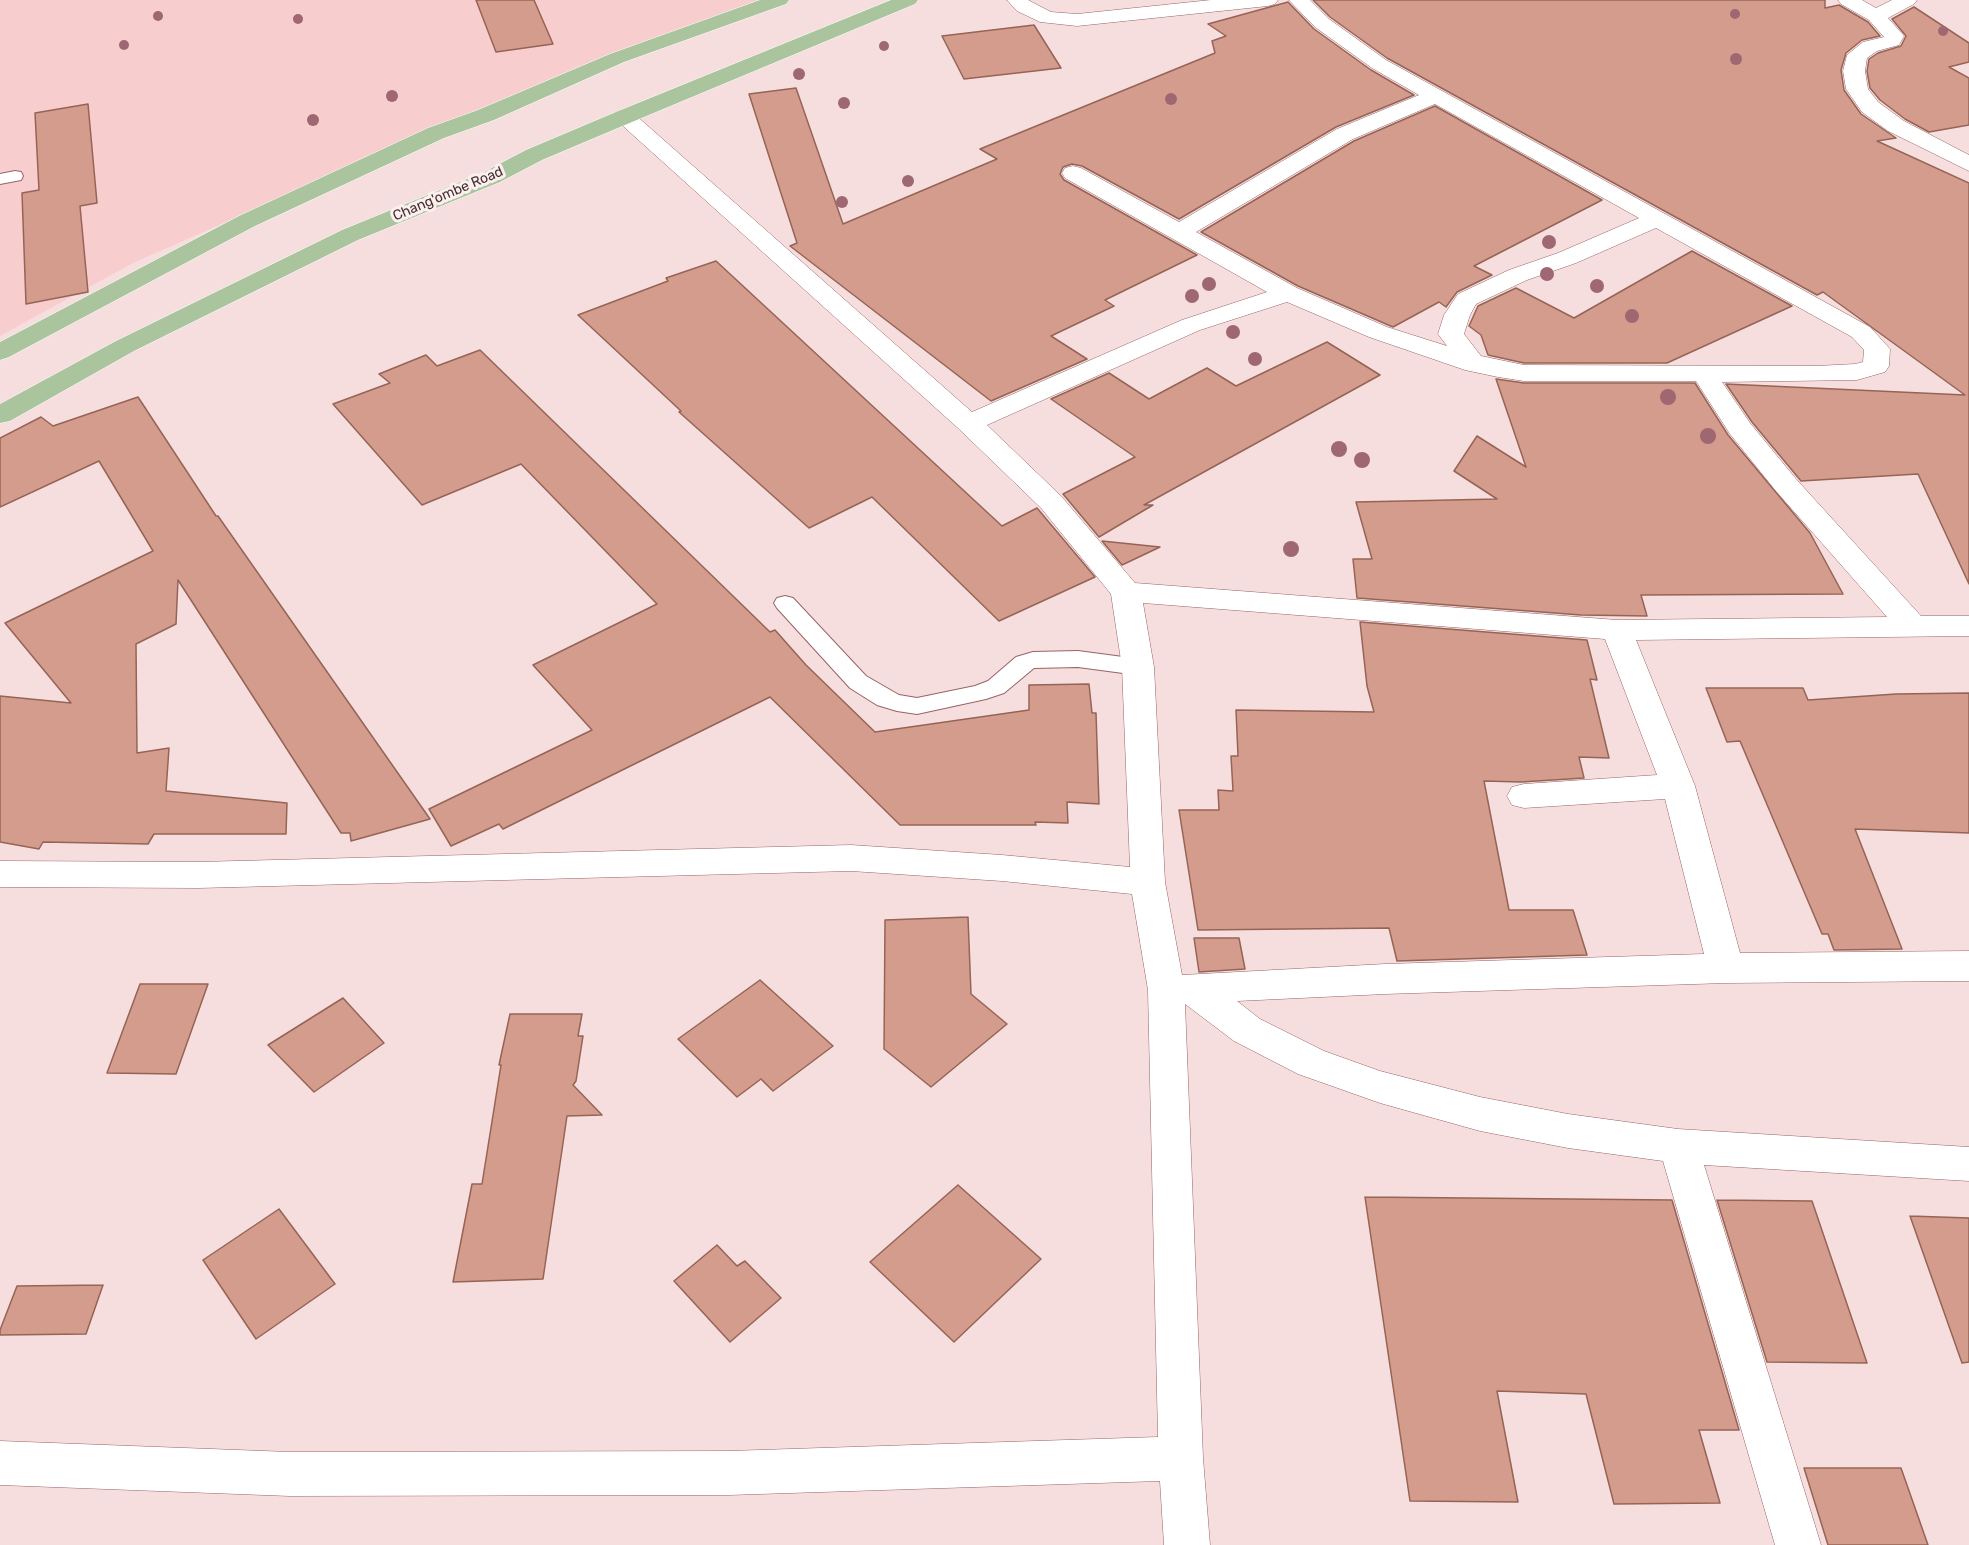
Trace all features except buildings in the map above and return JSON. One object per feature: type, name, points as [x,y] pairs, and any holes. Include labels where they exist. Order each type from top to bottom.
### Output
[{"type":"main road","points":[[0,352],[247,221],[436,133],[486,115],[617,58],[779,0]]},
{"type":"main road","name":"Chang'ombe Road","points":[[0,415],[125,346],[350,235],[492,177],[534,155],[624,117],[908,0]]},
{"type":"street","points":[[1017,0],[1024,7],[1047,18],[1077,20],[1268,0]]},
{"type":"street","points":[[1073,173],[1181,231],[1288,293],[1378,332],[1474,364],[1524,373],[1817,375],[1857,372],[1876,366],[1877,349],[1862,332],[1379,64],[1322,23],[1299,0]]},
{"type":"street","points":[[1314,0],[1322,23]]},
{"type":"street","points":[[1848,0],[1876,16],[1894,36],[1892,40],[1870,46],[1857,55],[1854,71],[1857,89],[1870,107],[1896,126],[1969,164]]},
{"type":"street","points":[[1876,16],[1907,0]]},
{"type":"street","points":[[1181,231],[1345,134],[1436,96]]},
{"type":"street","points":[[624,117],[969,423],[1051,502],[1125,592],[1135,637],[1148,882],[1180,989],[1181,1458],[1187,1545]]},
{"type":"street","points":[[1474,364],[1451,334],[1457,315],[1467,299],[1518,275],[1568,258],[1656,219]]},
{"type":"street","points":[[969,423],[1191,325],[1288,293]]},
{"type":"street","points":[[1704,374],[1740,428],[1780,477],[1912,626]]},
{"type":"street","points":[[1125,592],[1617,630],[1969,626]]},
{"type":"street","points":[[1617,630],[1678,786],[1726,968]]},
{"type":"street","points":[[1524,796],[1678,786]]},
{"type":"street","points":[[0,874],[198,875],[851,858],[1002,868],[1148,882]]},
{"type":"street","points":[[1180,989],[1385,979],[1726,968],[1966,976]]},
{"type":"street","points":[[1180,989],[1247,1030],[1311,1063],[1380,1088],[1480,1114],[1568,1131],[1678,1146],[1969,1164]]},
{"type":"street","points":[[1678,1146],[1798,1545]]},
{"type":"street","points":[[0,1463],[290,1474],[729,1473],[1181,1458]]},
{"type":"lane","points":[[784,603],[858,682],[885,699],[897,703],[917,706],[978,693],[996,687],[1024,663],[1033,660],[1078,659],[1137,667]]},
{"type":"shaded area","points":[[0,0],[764,0],[585,64],[133,263],[0,336]]}]
